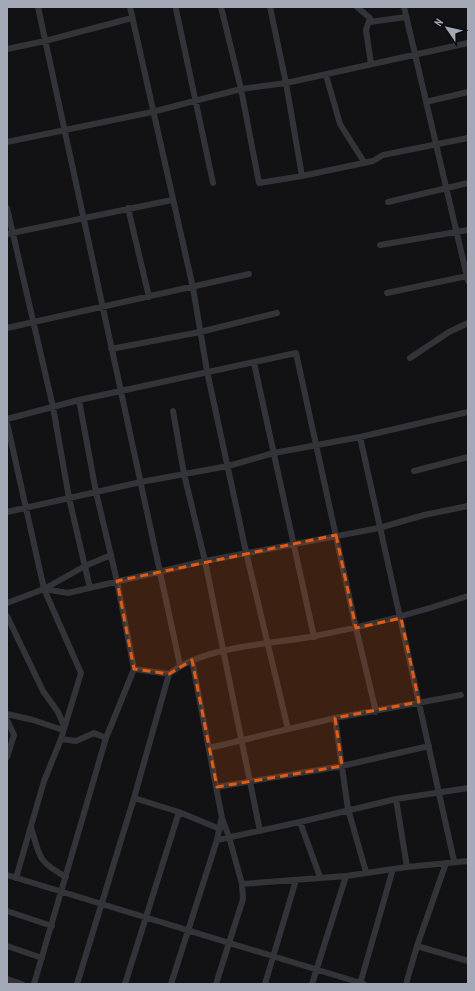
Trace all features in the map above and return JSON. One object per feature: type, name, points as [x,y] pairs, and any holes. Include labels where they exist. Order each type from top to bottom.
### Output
[{"type":"street","points":[[38,7],[180,666]]},
{"type":"street","points":[[130,7],[192,288],[207,371],[246,552],[288,729]]},
{"type":"street","points":[[221,7],[241,89],[259,183],[302,176],[373,161],[383,155],[468,138]]},
{"type":"street","points":[[270,7],[286,84],[302,176]]},
{"type":"street","points":[[357,7],[370,18],[370,22],[366,30],[371,64]]},
{"type":"street","points":[[387,294],[467,278],[404,7]]},
{"type":"street","points":[[176,9],[194,101],[213,183]]},
{"type":"street","points":[[370,22],[406,16]]},
{"type":"street","points":[[7,49],[45,41],[132,18]]},
{"type":"street","points":[[7,142],[152,112],[241,89],[286,84],[468,43]]},
{"type":"street","points":[[326,75],[340,124],[364,162]]},
{"type":"street","points":[[426,102],[468,92]]},
{"type":"street","points":[[388,202],[468,184]]},
{"type":"street","points":[[9,233],[172,200]]},
{"type":"street","points":[[7,208],[9,233],[33,322],[53,407],[69,498],[90,588]]},
{"type":"street","points":[[128,208],[149,297]]},
{"type":"street","points":[[380,245],[468,230]]},
{"type":"street","points":[[7,328],[102,306],[192,288],[249,274]]},
{"type":"street","points":[[111,349],[200,332],[276,313]]},
{"type":"street","points":[[410,358],[449,332],[468,323]]},
{"type":"street","points":[[7,419],[120,390],[296,353],[356,628],[376,712]]},
{"type":"street","points":[[254,363],[292,543],[314,637]]},
{"type":"street","points":[[34,984],[106,738],[134,669],[117,581],[96,492],[79,400]]},
{"type":"street","points":[[173,411],[184,474],[205,561],[260,831]]},
{"type":"street","points":[[7,512],[141,482],[228,466],[274,454],[360,438],[468,412]]},
{"type":"street","points":[[7,423],[44,589],[81,673],[60,739],[44,781],[16,878]]},
{"type":"street","points":[[360,438],[454,862]]},
{"type":"street","points":[[414,471],[468,457]]},
{"type":"street","points":[[44,589],[68,593],[246,552],[379,528],[424,515],[468,506]]},
{"type":"street","points":[[7,603],[44,589],[85,566],[111,555]]},
{"type":"street","points":[[77,984],[134,798],[169,674],[192,660],[267,643],[314,637],[400,618],[468,596]]},
{"type":"street","points":[[7,616],[43,691],[58,712],[63,728]]},
{"type":"street","points":[[192,660],[210,748],[222,818],[242,884],[243,899],[216,984]]},
{"type":"street","points":[[134,669],[169,674]]},
{"type":"street","points":[[210,748],[335,718],[376,712],[419,702],[461,695]]},
{"type":"street","points":[[7,714],[63,728]]},
{"type":"street","points":[[335,718],[348,809],[366,872]]},
{"type":"street","points":[[7,720],[14,735],[7,757]]},
{"type":"street","points":[[60,739],[76,741],[94,733],[106,738]]},
{"type":"street","points":[[7,738],[14,735]]},
{"type":"street","points":[[217,787],[250,783],[342,766],[429,746]]},
{"type":"street","points":[[217,840],[396,799],[468,788]]},
{"type":"street","points":[[134,798],[179,812],[220,829]]},
{"type":"street","points":[[396,799],[407,867]]},
{"type":"street","points":[[124,984],[179,812]]},
{"type":"street","points":[[171,984],[217,840],[222,818]]},
{"type":"street","points":[[300,822],[320,877]]},
{"type":"street","points":[[30,826],[40,858],[48,867],[66,877]]},
{"type":"street","points":[[242,884],[346,876],[366,872],[468,861]]},
{"type":"street","points":[[406,984],[417,946],[446,863]]},
{"type":"street","points":[[7,875],[362,984],[393,869]]},
{"type":"street","points":[[312,984],[346,876]]},
{"type":"street","points":[[265,984],[296,880]]},
{"type":"street","points":[[7,911],[52,926]]},
{"type":"street","points":[[7,946],[42,958]]},
{"type":"street","points":[[417,946],[468,961]]},
{"type":"street","points":[[7,979],[22,984]]},
{"type":"highlighted area","points":[[336,535],[356,628],[401,618],[419,702],[335,718],[342,766],[217,787],[192,660],[169,674],[134,669],[117,581]]}]
